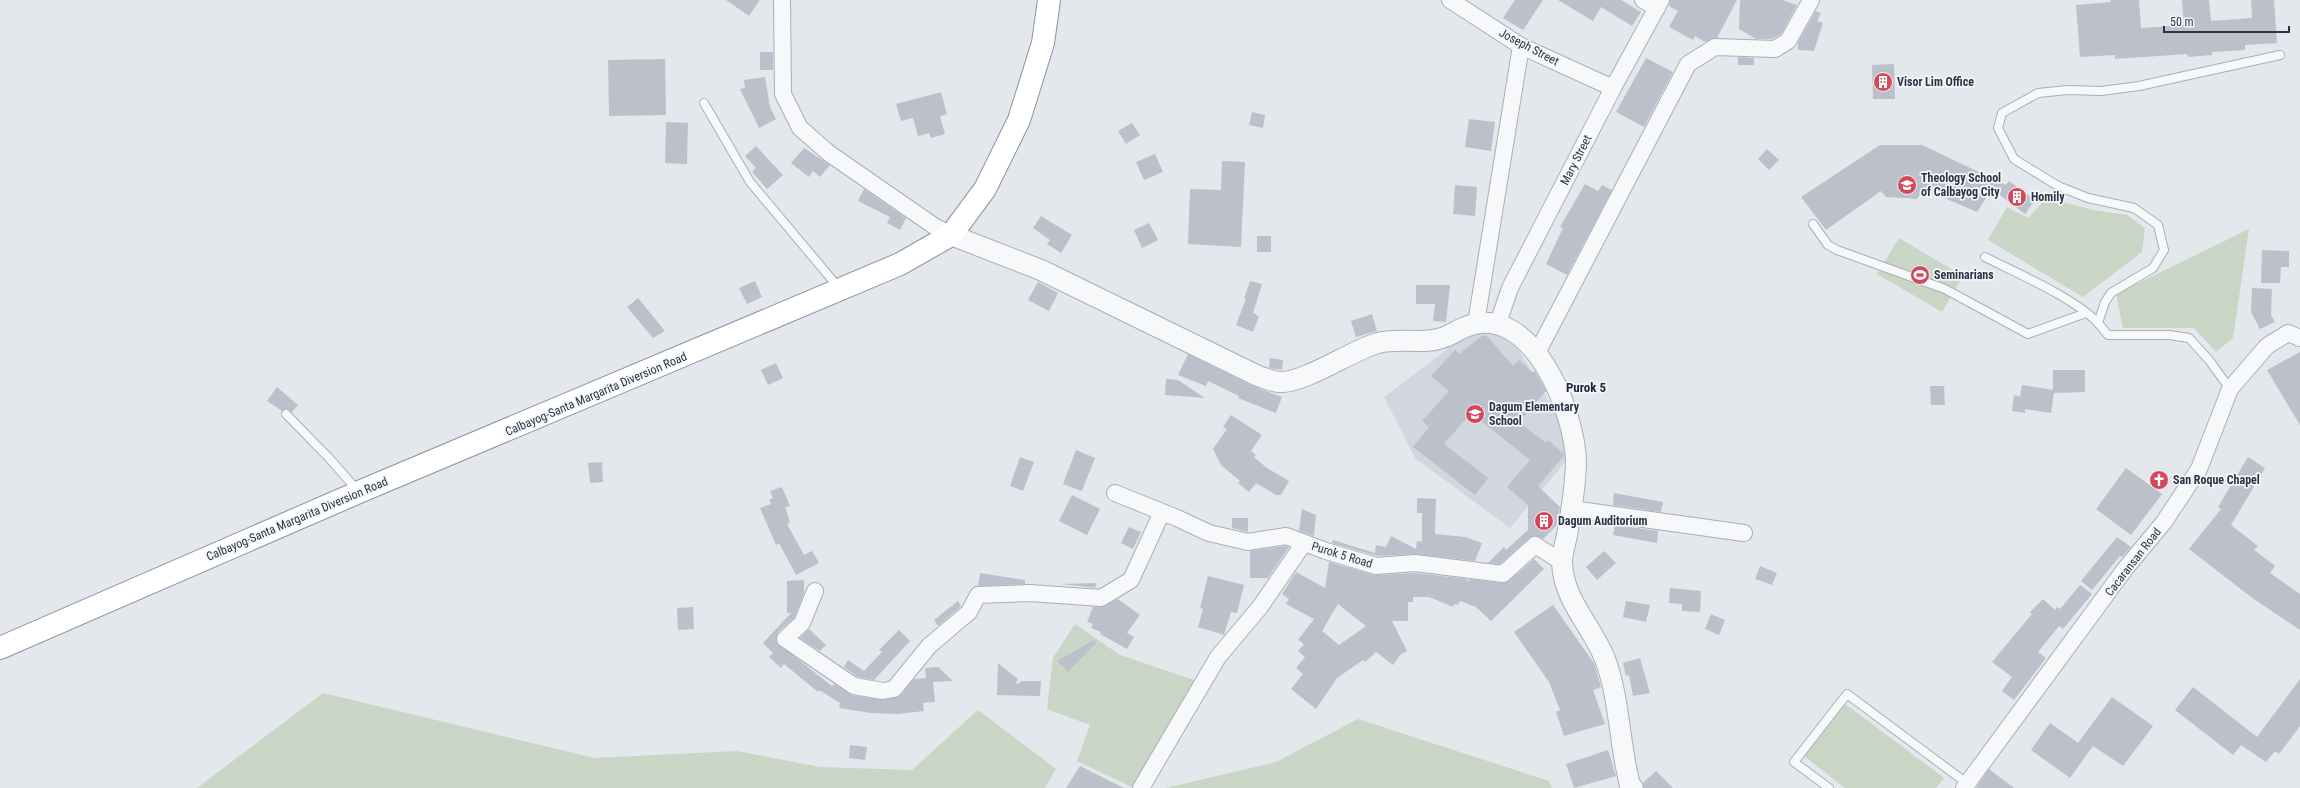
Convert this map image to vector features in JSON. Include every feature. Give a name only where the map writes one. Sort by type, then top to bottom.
[{"type":"highway","name":"Calbayog-Santa Margarita Diversion Road","points":[[0,648],[359,492],[900,264],[951,234],[985,189],[1019,120],[1043,44],[1049,0]]},
{"type":"street","points":[[782,0],[783,94],[800,128],[830,154],[934,226],[1042,270],[1251,372],[1277,382],[1288,382],[1379,342],[1443,338],[1476,323],[1498,323],[1514,331],[1537,354],[1559,391],[1570,424],[1576,463],[1572,509],[1562,562],[1569,595],[1604,658],[1616,698],[1623,760],[1630,785],[1633,788]]},
{"type":"street","name":"Joseph Street","points":[[1450,0],[1521,46],[1613,88]]},
{"type":"street","points":[[1643,0],[1659,4]]},
{"type":"street","points":[[1537,354],[1688,64],[1715,47],[1775,49],[1788,41],[1810,0]]},
{"type":"street","name":"Mary Street","points":[[1498,323],[1510,288],[1613,88],[1659,4]]},
{"type":"street","points":[[1476,323],[1521,46]]},
{"type":"street","name":"Cacaransan Road","points":[[1968,787],[2125,569],[2164,522],[2195,476],[2230,389],[2267,346],[2294,335]]},
{"type":"street","name":"Purok 5 Road","points":[[1115,494],[1162,512],[1209,533],[1248,542],[1286,536],[1376,566],[1415,563],[1503,574],[1535,545],[1562,562]]},
{"type":"street","points":[[1572,509],[1744,534]]},
{"type":"street","points":[[815,591],[802,623],[785,640],[854,686],[883,691],[894,690],[929,646],[969,612],[978,595],[1030,593],[1101,598],[1131,580],[1162,512]]},
{"type":"street","points":[[1141,788],[1218,657],[1260,608],[1304,543]]},
{"type":"lane","points":[[2098,323],[2105,302],[2111,293],[2153,268],[2164,250],[2158,225],[2134,208],[2088,198],[2058,186],[2014,159],[1998,128],[2002,113],[2038,93],[2068,90],[2101,91],[2139,86],[2280,54]]},
{"type":"lane","points":[[704,103],[750,182],[840,290]]},
{"type":"lane","points":[[1812,224],[1828,245],[1837,250],[1945,289],[2028,334],[2086,313]]},
{"type":"lane","points":[[1985,257],[2086,313],[2098,323],[2108,335],[2169,335],[2189,338],[2209,360],[2230,389]]},
{"type":"lane","points":[[286,414],[329,458],[359,492]]},
{"type":"lane","points":[[1829,788],[1794,762],[1847,694],[1968,787]]},
{"type":"shaded area","name":"Dagum Elementary School","points":[[1488,329],[1511,337],[1567,432],[1571,455],[1510,528],[1415,458],[1384,397],[1465,336]]},
{"type":"green space","points":[[2047,198],[2093,210],[2127,215],[2145,228],[2142,252],[2083,297],[1988,240],[2007,207],[2028,218]]},
{"type":"green space","points":[[2249,229],[2233,338],[2216,352],[2194,328],[2123,328],[2116,294]]},
{"type":"green space","name":"Seminarians","points":[[1899,238],[1963,276],[1942,312],[1877,274]]},
{"type":"green space","points":[[1075,624],[1120,655],[1197,681],[1134,788],[1077,761],[1090,725],[1047,709],[1053,658]]},
{"type":"green space","points":[[323,693],[594,758],[737,751],[820,767],[912,770],[978,710],[1056,769],[1045,788],[197,788]]},
{"type":"green space","points":[[1844,703],[1944,778],[1936,788],[1845,788],[1804,756]]},
{"type":"green space","points":[[1358,719],[1549,781],[1552,788],[1166,788],[1276,762]]},
{"type":"building","points":[[726,0],[760,0],[749,16]]},
{"type":"building","points":[[1515,0],[1543,0],[1523,30],[1503,18]]},
{"type":"building","points":[[1558,0],[1621,0],[1641,12],[1632,26],[1601,7],[1593,21]]},
{"type":"building","points":[[1670,0],[1737,0],[1717,38],[1705,42],[1695,36],[1693,40],[1669,27],[1678,11],[1669,6]]},
{"type":"building","points":[[1740,0],[1783,0],[1797,5],[1781,34],[1772,39],[1756,39],[1739,29]]},
{"type":"building","points":[[2111,0],[2139,0],[2141,28],[2184,25],[2182,0],[2209,0],[2211,21],[2252,18],[2251,0],[2274,0],[2277,43],[2245,45],[2245,50],[2212,52],[2212,55],[2188,57],[2187,54],[2115,59],[2115,55],[2080,57],[2076,5],[2111,2]]},
{"type":"building","points":[[1816,11],[1821,13],[1817,21],[1823,23],[1814,51],[1798,50],[1798,42]]},
{"type":"building","points":[[760,52],[773,52],[773,70],[760,70]]},
{"type":"building","points":[[1738,57],[1754,58],[1754,65],[1738,65]]},
{"type":"building","points":[[1646,58],[1673,72],[1644,127],[1616,112]]},
{"type":"building","points":[[665,59],[666,115],[609,116],[608,60]]},
{"type":"building","name":"Visor Lim Office","points":[[1894,64],[1895,99],[1873,99],[1872,65]]},
{"type":"building","points":[[765,77],[770,107],[776,119],[759,128],[740,89],[745,88],[744,80]]},
{"type":"building","points":[[941,92],[947,114],[940,116],[945,134],[931,138],[929,133],[918,136],[913,118],[901,121],[896,104]]},
{"type":"building","points":[[1252,112],[1265,115],[1263,128],[1249,125]]},
{"type":"building","points":[[1469,119],[1495,122],[1491,151],[1465,147]]},
{"type":"building","points":[[666,122],[688,123],[687,164],[665,163]]},
{"type":"building","points":[[1132,123],[1140,135],[1126,144],[1118,131]]},
{"type":"building","name":"Theology School of Calbayog City","points":[[1880,145],[1922,145],[2006,185],[2009,181],[2035,200],[2025,214],[1992,189],[1977,212],[1924,189],[1917,199],[1886,197],[1881,191],[1826,230],[1801,197]]},
{"type":"building","points":[[756,146],[783,175],[767,189],[752,172],[756,168],[745,156]]},
{"type":"building","points":[[804,148],[830,165],[820,177],[813,171],[809,177],[791,163]]},
{"type":"building","points":[[1767,149],[1779,160],[1769,170],[1758,159]]},
{"type":"building","points":[[1155,154],[1163,172],[1144,180],[1136,162]]},
{"type":"building","points":[[1222,161],[1245,162],[1241,247],[1188,244],[1190,189],[1221,190]]},
{"type":"building","points":[[1585,184],[1598,191],[1602,185],[1612,190],[1567,275],[1546,264],[1563,228],[1560,227]]},
{"type":"building","points":[[1455,185],[1477,187],[1475,216],[1453,214]]},
{"type":"building","points":[[864,189],[906,218],[900,230],[887,223],[890,217],[858,201]]},
{"type":"building","points":[[1041,216],[1072,235],[1061,253],[1047,244],[1050,240],[1033,228]]},
{"type":"building","points":[[1149,223],[1158,240],[1142,248],[1134,230]]},
{"type":"building","points":[[1257,236],[1271,236],[1271,252],[1257,252]]},
{"type":"building","points":[[2262,250],[2289,251],[2289,267],[2281,267],[2280,283],[2261,283]]},
{"type":"building","points":[[755,281],[762,297],[747,304],[739,288]]},
{"type":"building","points":[[1250,281],[1262,284],[1253,313],[1259,316],[1253,332],[1236,325],[1246,299],[1244,299]]},
{"type":"building","points":[[1038,282],[1058,293],[1049,311],[1028,300]]},
{"type":"building","points":[[1416,285],[1450,285],[1446,322],[1433,321],[1435,304],[1416,304]]},
{"type":"building","points":[[2252,288],[2272,289],[2271,315],[2275,322],[2260,329],[2251,312]]},
{"type":"building","points":[[638,298],[665,331],[653,338],[627,307]]},
{"type":"building","points":[[1372,314],[1377,331],[1356,337],[1351,321]]},
{"type":"building","points":[[1486,335],[1513,366],[1519,360],[1532,372],[1535,371],[1546,391],[1519,422],[1546,443],[1548,440],[1563,453],[1564,456],[1538,486],[1560,507],[1557,525],[1543,539],[1535,536],[1529,538],[1500,564],[1488,563],[1504,547],[1506,550],[1528,530],[1528,505],[1507,487],[1530,460],[1471,413],[1444,444],[1488,478],[1475,495],[1413,447],[1429,427],[1422,421],[1449,391],[1431,376],[1455,350],[1459,354],[1482,336]]},
{"type":"building","points":[[2300,352],[2300,425],[2267,370]]},
{"type":"building","points":[[1188,354],[1253,386],[1282,397],[1276,413],[1238,398],[1239,396],[1208,381],[1206,386],[1178,375]]},
{"type":"building","points":[[1270,358],[1283,360],[1282,370],[1269,368]]},
{"type":"building","points":[[776,363],[783,378],[768,385],[761,370]]},
{"type":"building","points":[[2053,370],[2085,370],[2085,392],[2054,393],[2051,413],[2025,409],[2025,413],[2012,411],[2014,395],[2020,397],[2022,385],[2053,390]]},
{"type":"building","points":[[1166,379],[1178,380],[1205,398],[1165,395]]},
{"type":"building","points":[[1930,386],[1944,386],[1945,405],[1931,405]]},
{"type":"building","points":[[277,387],[298,405],[292,412],[287,409],[282,411],[267,401]]},
{"type":"building","points":[[1231,415],[1262,435],[1251,451],[1256,455],[1254,457],[1267,468],[1289,481],[1281,495],[1276,495],[1256,483],[1249,492],[1238,483],[1240,481],[1221,465],[1213,449],[1227,429],[1223,427]]},
{"type":"building","points":[[1076,450],[1095,458],[1082,491],[1063,484]]},
{"type":"building","points":[[1020,457],[1034,462],[1023,491],[1010,486]]},
{"type":"building","points":[[2248,457],[2265,468],[2231,525],[2258,546],[2254,550],[2275,566],[2270,573],[2300,594],[2300,630],[2251,597],[2189,549],[2221,509],[2218,507]]},
{"type":"building","points":[[602,462],[603,482],[590,483],[588,463]]},
{"type":"building","points":[[2126,468],[2162,494],[2131,535],[2096,509]]},
{"type":"building","points":[[782,487],[790,506],[785,507],[790,522],[787,524],[804,555],[812,551],[819,563],[796,575],[779,543],[776,545],[760,508],[771,504],[769,500],[773,498],[770,491]]},
{"type":"building","points":[[1614,493],[1663,502],[1661,512],[1613,505]]},
{"type":"building","points":[[1072,495],[1100,509],[1087,535],[1059,521]]},
{"type":"building","points":[[1417,498],[1436,499],[1435,534],[1465,537],[1482,543],[1475,561],[1416,554],[1377,556],[1332,543],[1333,540],[1375,553],[1376,545],[1386,547],[1391,536],[1416,549],[1417,541],[1422,542],[1422,513],[1417,513]]},
{"type":"building","points":[[1302,509],[1316,515],[1314,536],[1299,531]]},
{"type":"building","points":[[1232,518],[1248,518],[1248,532],[1232,528]]},
{"type":"building","points":[[1615,525],[1658,531],[1657,543],[1613,535]]},
{"type":"building","points":[[1129,527],[1141,532],[1133,549],[1121,543]]},
{"type":"building","points":[[2117,537],[2131,547],[2122,557],[2120,556],[2092,590],[2081,581]]},
{"type":"building","points":[[1285,546],[1289,547],[1268,578],[1250,578],[1250,551]]},
{"type":"building","points":[[1604,551],[1616,563],[1597,580],[1586,567]]},
{"type":"building","points":[[1534,559],[1544,569],[1491,621],[1476,607],[1460,601],[1458,605],[1454,604],[1453,607],[1429,597],[1413,597],[1413,602],[1408,602],[1408,621],[1392,621],[1407,651],[1401,654],[1393,665],[1376,652],[1365,662],[1363,660],[1337,678],[1316,709],[1291,689],[1303,674],[1296,668],[1305,657],[1298,651],[1304,644],[1298,640],[1314,619],[1286,604],[1289,599],[1282,594],[1296,572],[1325,588],[1329,562],[1374,575],[1415,573],[1468,579],[1466,583],[1470,579],[1502,583],[1509,581]],"holes":[[[1338,604],[1366,626],[1339,645],[1322,631]]]},
{"type":"building","points":[[1760,566],[1777,573],[1772,585],[1755,579]]},
{"type":"building","points":[[980,573],[1025,580],[1025,584],[978,586]]},
{"type":"building","points":[[1208,576],[1244,585],[1237,613],[1231,612],[1224,635],[1198,627],[1203,609],[1200,608]]},
{"type":"building","points":[[804,580],[804,593],[794,618],[778,632],[776,642],[832,686],[834,684],[852,695],[884,700],[901,695],[914,679],[926,678],[925,668],[938,667],[953,681],[933,682],[935,702],[923,703],[924,711],[898,714],[871,713],[839,708],[840,703],[819,690],[818,692],[784,664],[781,668],[769,657],[773,653],[763,643],[791,613],[787,613],[787,581]]},
{"type":"building","points":[[1097,583],[1095,587],[1098,588],[1060,584]]},
{"type":"building","points":[[2080,585],[2092,594],[2063,629],[2059,626],[2038,652],[2046,658],[2014,700],[2002,691],[2012,677],[1992,662],[2032,614],[2030,612],[2043,599],[2055,610],[2057,607],[2060,609]]},
{"type":"building","points":[[1670,588],[1701,591],[1700,612],[1682,611],[1682,604],[1669,603]]},
{"type":"building","points":[[1118,599],[1140,615],[1127,633],[1134,637],[1127,649],[1100,634],[1101,632],[1091,628],[1093,624],[1087,622],[1093,607],[1105,606]]},
{"type":"building","points":[[958,601],[961,606],[938,626],[934,620]]},
{"type":"building","points":[[1626,601],[1650,605],[1646,622],[1623,617]]},
{"type":"building","points":[[1553,605],[1594,663],[1601,687],[1593,690],[1605,724],[1564,736],[1556,712],[1560,710],[1549,682],[1514,632]]},
{"type":"building","points":[[693,607],[694,629],[678,630],[677,608]]},
{"type":"building","points":[[1711,614],[1725,620],[1719,635],[1705,629]]},
{"type":"building","points":[[809,629],[826,645],[820,651],[800,638]]},
{"type":"building","points":[[899,630],[910,641],[874,680],[858,677],[844,667],[848,660],[864,671],[882,652],[879,650]]},
{"type":"building","points":[[1094,640],[1096,643],[1068,672],[1057,661]]},
{"type":"building","points":[[1640,658],[1650,693],[1633,696],[1629,675],[1626,676],[1623,663]]},
{"type":"building","points":[[998,663],[1018,679],[1015,685],[1022,681],[1041,681],[1040,696],[997,695]]},
{"type":"building","points":[[2300,679],[2300,726],[2279,754],[2275,751],[2266,762],[2241,745],[2233,755],[2175,710],[2193,687],[2257,737]]},
{"type":"building","points":[[2112,697],[2153,726],[2123,766],[2093,746],[2070,778],[2031,750],[2050,723],[2078,743]]},
{"type":"building","points":[[850,745],[867,747],[865,760],[849,758]]},
{"type":"building","points":[[1608,750],[1616,776],[1574,788],[1566,764]]},
{"type":"building","points":[[1080,766],[1124,788],[1066,788]]},
{"type":"building","points":[[1989,769],[2014,788],[1976,788]]},
{"type":"building","points":[[1656,771],[1673,788],[1644,788],[1643,783]]},
{"type":"place","name":"Visor Lim Office","points":[[1883,82]]},
{"type":"place","name":"Theology School of Calbayog City","points":[[1907,185]]},
{"type":"place","name":"Homily","points":[[2017,197]]},
{"type":"place","name":"Seminarians","points":[[1920,275]]},
{"type":"place","name":"Dagum Elementary School","points":[[1475,414]]},
{"type":"place","name":"San Roque Chapel","points":[[2159,480]]},
{"type":"place","name":"Dagum Auditorium","points":[[1544,521]]},
{"type":"district","name":"Purok 5","points":[[1586,387]]}]
